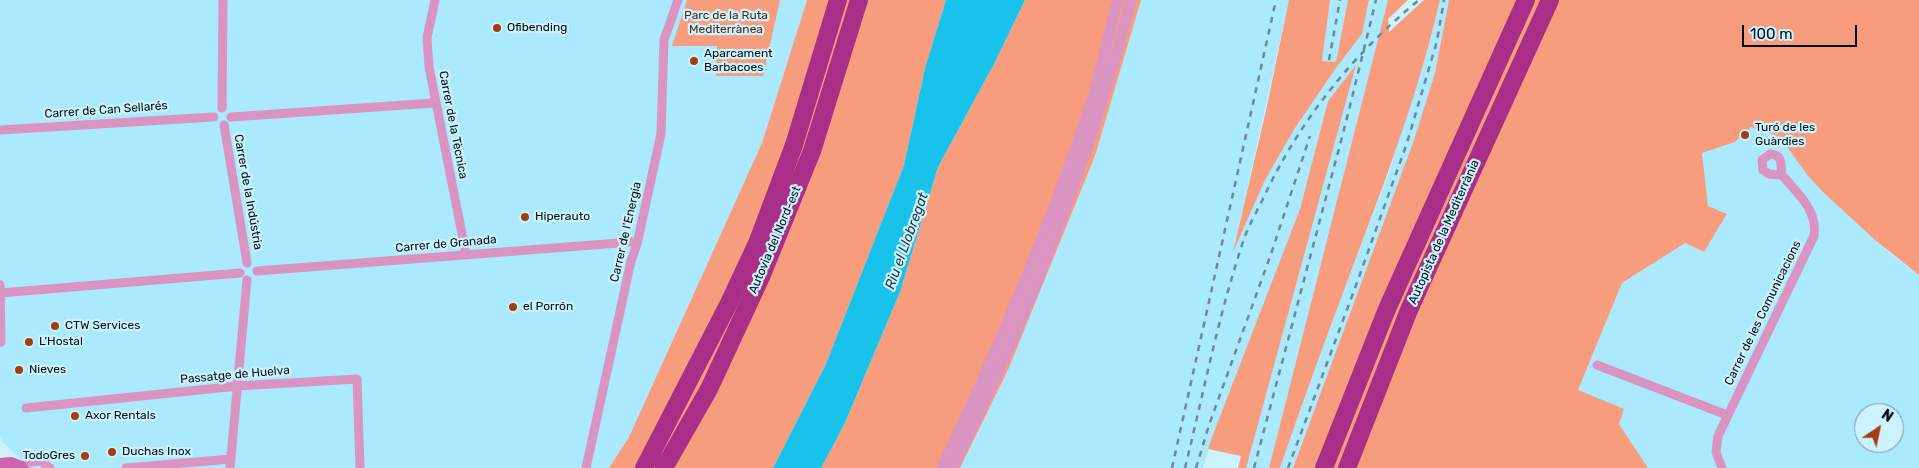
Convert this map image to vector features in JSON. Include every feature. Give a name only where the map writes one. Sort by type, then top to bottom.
[{"type":"highway","name":"Autovia del Nord-est","points":[[644,468],[729,303],[758,241],[794,145],[838,0]]},
{"type":"highway","name":"Autovia del Nord-est","points":[[664,468],[709,389],[761,276],[812,151],[859,0]]},
{"type":"highway","name":"Autopista de la Mediterrània","points":[[1324,468],[1387,309],[1526,0]]},
{"type":"highway","name":"Autopista de la Mediterrània","points":[[1347,468],[1409,310],[1550,0]]},
{"type":"highway","points":[[675,468],[709,389]]},
{"type":"highway","points":[[634,468],[668,421]]},
{"type":"main road","points":[[0,453],[13,466]]},
{"type":"street","points":[[222,108],[223,0]]},
{"type":"street","name":"Carrer de la Tècnica","points":[[436,0],[427,38],[429,68],[434,103],[466,254]]},
{"type":"street","name":"Carrer de l'Energia","points":[[586,468],[661,134],[664,40],[678,0]]},
{"type":"street","points":[[942,468],[975,398],[1042,242],[1093,94],[1118,0]]},
{"type":"street","points":[[953,468],[1018,327],[1054,238],[1086,149],[1131,0]]},
{"type":"street","points":[[231,117],[434,103]]},
{"type":"street","points":[[222,108],[229,110],[231,117],[229,122],[224,125],[217,122],[214,117],[216,110],[222,108]]},
{"type":"street","name":"Carrer de Can Sellarés","points":[[0,130],[214,117]]},
{"type":"street","name":"Carrer de la Indústria","points":[[224,125],[247,264]]},
{"type":"street","name":"Carrer de les Comunicacions","points":[[1722,468],[1718,459],[1716,444],[1727,415],[1814,236],[1815,228],[1812,213],[1782,175]]},
{"type":"street","name":"Carrer de Granada","points":[[257,271],[632,242],[637,244]]},
{"type":"street","points":[[247,264],[253,265],[257,271],[254,278],[247,280],[240,273],[241,267],[247,264]]},
{"type":"street","points":[[1,342],[0,290],[240,273]]},
{"type":"street","points":[[126,468],[230,463],[247,280]]},
{"type":"street","points":[[1598,365],[1727,415]]},
{"type":"street","name":"Passatge de Huelva","points":[[26,408],[238,386],[357,379],[360,468]]},
{"type":"street","points":[[13,466],[41,461],[50,468]]},
{"type":"shaded area","points":[[0,0],[807,0],[762,143],[629,437],[609,468],[31,468],[2,442],[0,437]]},
{"type":"shaded area","points":[[1141,0],[1289,0],[1234,248],[1265,180],[1295,128],[1362,34],[1369,0],[1388,0],[1269,468],[1246,468],[1356,66],[1328,101],[1300,209],[1212,437],[1203,468],[960,468],[1008,370],[1095,156]]},
{"type":"shaded area","points":[[1330,0],[1348,0],[1336,62],[1322,61]]},
{"type":"shaded area","points":[[1440,0],[1449,0],[1435,73],[1414,140],[1293,468],[1280,468],[1389,172],[1430,42]]},
{"type":"shaded area","points":[[1751,127],[1780,137],[1808,176],[1824,193],[1892,255],[1919,275],[1919,468],[1648,468],[1619,424],[1578,390],[1622,283],[1685,243],[1704,252],[1727,215],[1708,206],[1702,153],[1735,142]]},
{"type":"green space","name":"Parc de la Ruta Mediterrànea","points":[[687,0],[780,0],[763,76],[716,76],[717,46],[672,46]]},
{"type":"green space","points":[[807,0],[946,0],[925,68],[904,165],[826,364],[773,468],[609,468],[629,437],[762,143]]},
{"type":"green space","points":[[1025,0],[1141,0],[1095,156],[1008,370],[960,468],[821,468],[844,425],[900,292],[938,167],[994,64]]},
{"type":"green space","points":[[1289,0],[1330,0],[1322,61],[1336,62],[1348,0],[1369,0],[1362,34],[1295,128],[1265,180],[1233,252],[1267,106]]},
{"type":"green space","points":[[1388,0],[1408,0],[1388,19],[1389,32],[1424,0],[1440,0],[1412,102],[1377,203],[1315,368],[1280,468],[1269,468]]},
{"type":"green space","points":[[1449,0],[1919,0],[1919,275],[1875,240],[1824,193],[1808,176],[1780,137],[1751,127],[1735,142],[1702,153],[1708,206],[1727,214],[1704,252],[1685,243],[1622,283],[1578,390],[1624,409],[1619,424],[1648,468],[1293,468],[1414,140],[1435,73]]},
{"type":"green space","points":[[1356,65],[1246,468],[1238,468],[1241,456],[1208,449],[1300,209],[1328,101]]},
{"type":"water","name":"Riu el Llobregat","points":[[946,0],[1025,0],[994,64],[938,167],[900,292],[844,425],[821,468],[773,468],[826,364],[904,165],[925,68]]},
{"type":"railway","points":[[1172,468],[1276,0]]},
{"type":"railway","points":[[1329,60],[1340,0]]},
{"type":"railway","points":[[1254,468],[1346,122],[1376,0]]},
{"type":"railway","points":[[1185,468],[1227,293],[1251,222],[1293,143],[1330,90],[1372,43],[1419,0]]},
{"type":"railway","points":[[1288,468],[1407,143],[1437,41],[1444,0]]},
{"type":"railway","points":[[1196,468],[1209,425],[1271,254],[1310,136]]},
{"type":"place","name":"Ofibending","points":[[497,28]]},
{"type":"place","name":"Aparcament Barbacoes","points":[[694,61]]},
{"type":"place","name":"Turó de les Guàrdies","points":[[1745,135]]},
{"type":"place","name":"Hiperauto","points":[[525,217]]},
{"type":"place","name":"el Porrón","points":[[513,307]]},
{"type":"place","name":"CTW Services","points":[[55,326]]},
{"type":"place","name":"L'Hostal","points":[[29,342]]},
{"type":"place","name":"Nieves","points":[[19,370]]},
{"type":"place","name":"Axor Rentals","points":[[75,416]]},
{"type":"place","name":"Duchas Inox","points":[[112,452]]},
{"type":"place","name":"TodoGres","points":[[85,456]]}]
